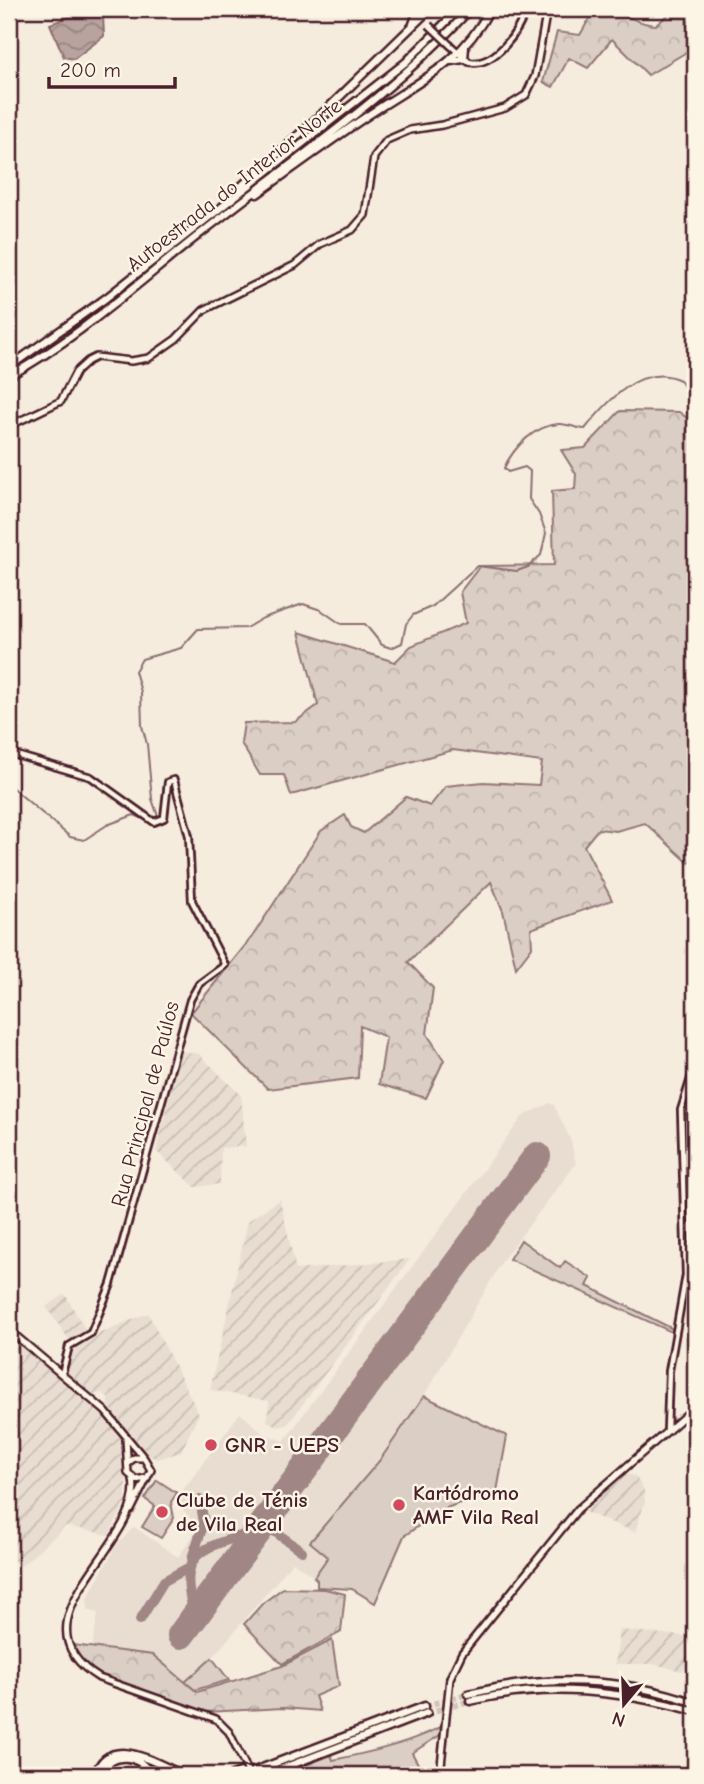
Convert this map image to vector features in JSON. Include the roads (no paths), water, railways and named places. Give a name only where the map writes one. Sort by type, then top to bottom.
[{"type":"highway","name":"Autoestrada do Interior Norte","points":[[9,367],[106,298],[407,62],[459,9]]},
{"type":"highway","name":"Autoestrada do Interior Norte","points":[[9,376],[50,350],[410,69],[470,9]]},
{"type":"highway","points":[[452,61],[456,51],[466,45],[490,9]]},
{"type":"highway","points":[[413,24],[415,11],[428,10]]},
{"type":"highway","points":[[106,298],[326,111],[413,24],[423,19],[428,10]]},
{"type":"highway","points":[[203,231],[369,115],[452,61],[464,60],[466,45]]},
{"type":"highway","points":[[695,1703],[651,1690],[588,1682],[540,1682],[497,1686],[469,1697],[579,1689],[627,1695],[695,1711]]},
{"type":"highway","points":[[246,1775],[426,1709]]},
{"type":"highway","points":[[232,1775],[346,1739]]},
{"type":"highway","points":[[265,1775],[346,1739]]},
{"type":"highway","points":[[274,1775],[346,1739]]},
{"type":"highway","points":[[97,1775],[106,1758],[124,1752],[142,1756],[184,1775]]},
{"type":"highway","points":[[97,1775],[108,1763],[124,1757],[142,1763],[151,1775]]},
{"type":"main road","points":[[9,426],[61,401],[76,372],[88,361],[96,357],[131,361],[149,358],[176,339],[204,310],[295,265],[320,244],[352,230],[365,215],[374,157],[387,140],[410,130],[442,125],[505,108],[522,98],[532,87],[547,9]]},
{"type":"main road","points":[[9,1330],[110,1416],[150,1466],[136,1503],[72,1605],[68,1626],[72,1650],[85,1668],[99,1678],[215,1719],[229,1732],[244,1763],[246,1775]]},
{"type":"main road","points":[[440,1775],[457,1662],[573,1514],[695,1407]]},
{"type":"main road","points":[[125,1437],[129,1462],[127,1470],[133,1479],[135,1493],[127,1514]]},
{"type":"main road","points":[[129,1462],[137,1457],[144,1458]]},
{"type":"main road","points":[[133,1479],[146,1478]]},
{"type":"street","points":[[415,11],[464,60],[474,64],[489,58],[518,29],[525,9]]},
{"type":"street","name":"Rua Principal de Paúlos","points":[[9,753],[92,777],[152,821],[159,822],[164,817],[167,782],[173,780],[188,836],[191,901],[225,966],[197,985],[185,1012],[173,1068],[161,1096],[151,1149],[113,1281],[92,1332],[69,1346],[62,1374]]},
{"type":"street","points":[[667,1431],[670,1411],[669,1377],[687,1267],[681,1110],[692,1075]]},
{"type":"street","points":[[670,1411],[678,1421]]},
{"type":"water","points":[[103,15],[104,36],[74,59],[64,57],[50,24],[72,16]]},
{"type":"waterway","points":[[159,819],[152,799],[147,744],[142,726],[141,692],[135,671],[142,659],[181,648],[198,629],[246,628],[263,618],[303,604],[321,610],[341,624],[365,624],[382,645],[391,648],[402,643],[406,624],[413,615],[433,606],[477,566],[517,571],[528,567],[541,555],[546,533],[539,514],[529,499],[530,471],[525,467],[508,472],[504,468],[513,453],[533,433],[558,424],[585,429],[614,397],[638,381],[652,376],[680,380],[695,404]]},
{"type":"waterway","points":[[9,785],[69,836]]},
{"type":"waterway","points":[[70,837],[84,840],[107,825],[134,815],[156,824]]},
{"type":"tunnel","points":[[425,1706],[468,1694]]},
{"type":"tunnel","points":[[427,1713],[470,1701]]},
{"type":"place","name":"GNR - UEPS","points":[[211,1445]]},
{"type":"place","name":"Kartódromo AMF Vila Real","points":[[399,1505]]},
{"type":"place","name":"Clube de Ténis de Vila Real","points":[[162,1512]]}]
